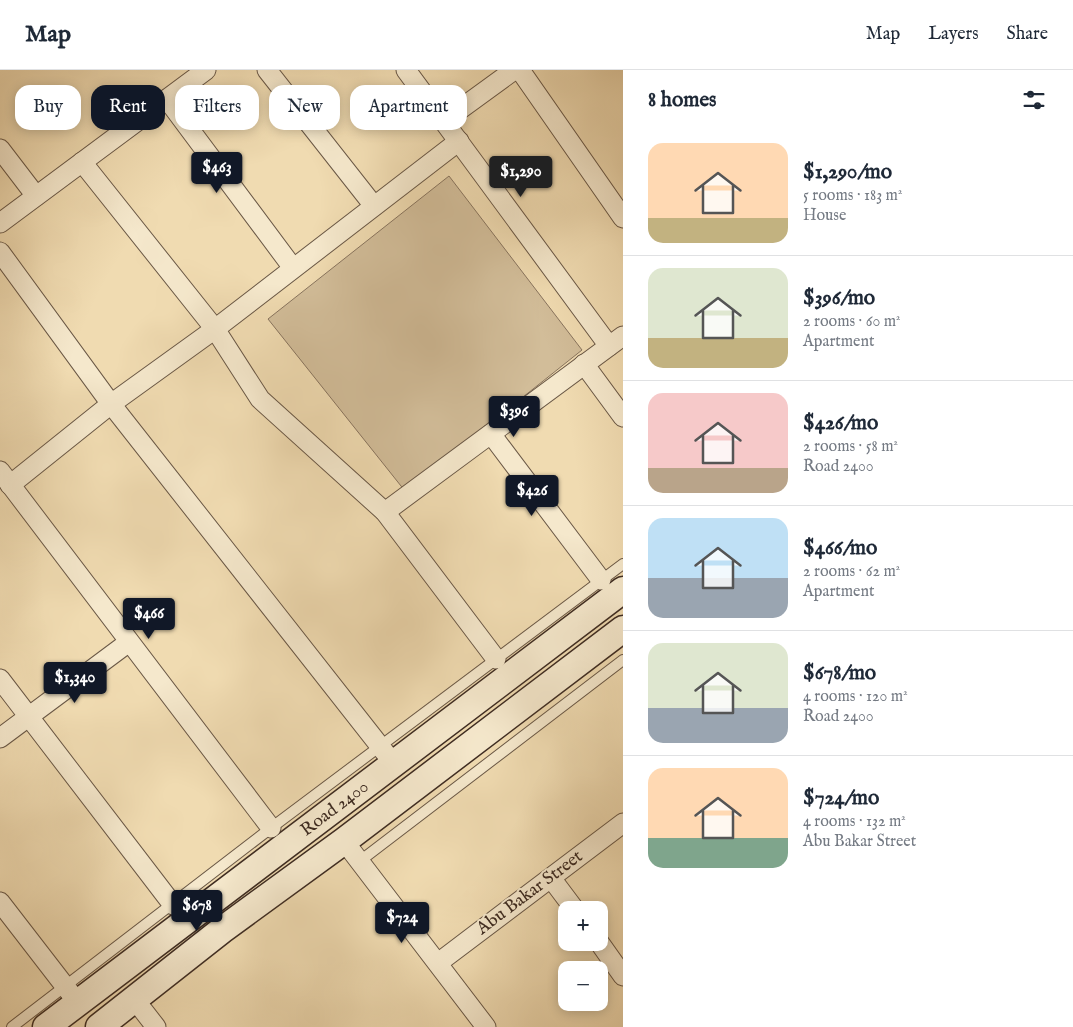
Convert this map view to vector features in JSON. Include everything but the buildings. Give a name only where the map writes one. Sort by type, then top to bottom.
[{"type":"main road","name":"Road 2400","points":[[46,1027],[72,995],[203,908],[387,755],[612,585]]},
{"type":"main road","name":"Road 2400","points":[[99,1027],[222,930],[352,851],[623,629]]},
{"type":"main road","points":[[203,908],[222,930]]},
{"type":"street","points":[[267,70],[374,206]]},
{"type":"street","points":[[406,70],[417,85]]},
{"type":"street","points":[[467,105],[514,70]]},
{"type":"street","points":[[520,70],[623,218]]},
{"type":"street","points":[[0,223],[167,99],[195,76]]},
{"type":"street","points":[[167,99],[293,268]]},
{"type":"street","points":[[386,512],[616,341],[450,130]]},
{"type":"street","points":[[271,828],[5,478],[215,329],[459,141]]},
{"type":"street","points":[[0,149],[36,196]]},
{"type":"street","points":[[82,162],[215,329],[260,399],[386,512],[496,659]]},
{"type":"street","points":[[0,252],[111,404],[387,755]]},
{"type":"street","points":[[584,364],[623,417]]},
{"type":"street","points":[[491,434],[612,585]]},
{"type":"street","points":[[0,738],[129,642]]},
{"type":"street","points":[[0,679],[173,904]]},
{"type":"street","name":"Abu Bakar Street","points":[[438,963],[623,823]]},
{"type":"street","points":[[352,851],[486,1027]]},
{"type":"street","points":[[551,878],[568,901]]},
{"type":"street","points":[[0,902],[72,995]]},
{"type":"street","points":[[605,951],[623,976]]},
{"type":"street","points":[[135,1000],[156,1027]]},
{"type":"lane","points":[[12,1027],[72,995],[173,904],[271,828],[387,755],[496,659],[612,585],[623,564]]},
{"type":"lane","points":[[352,851],[623,660]]},
{"type":"shaded area","points":[[449,176],[582,350],[405,491],[268,319]]}]
